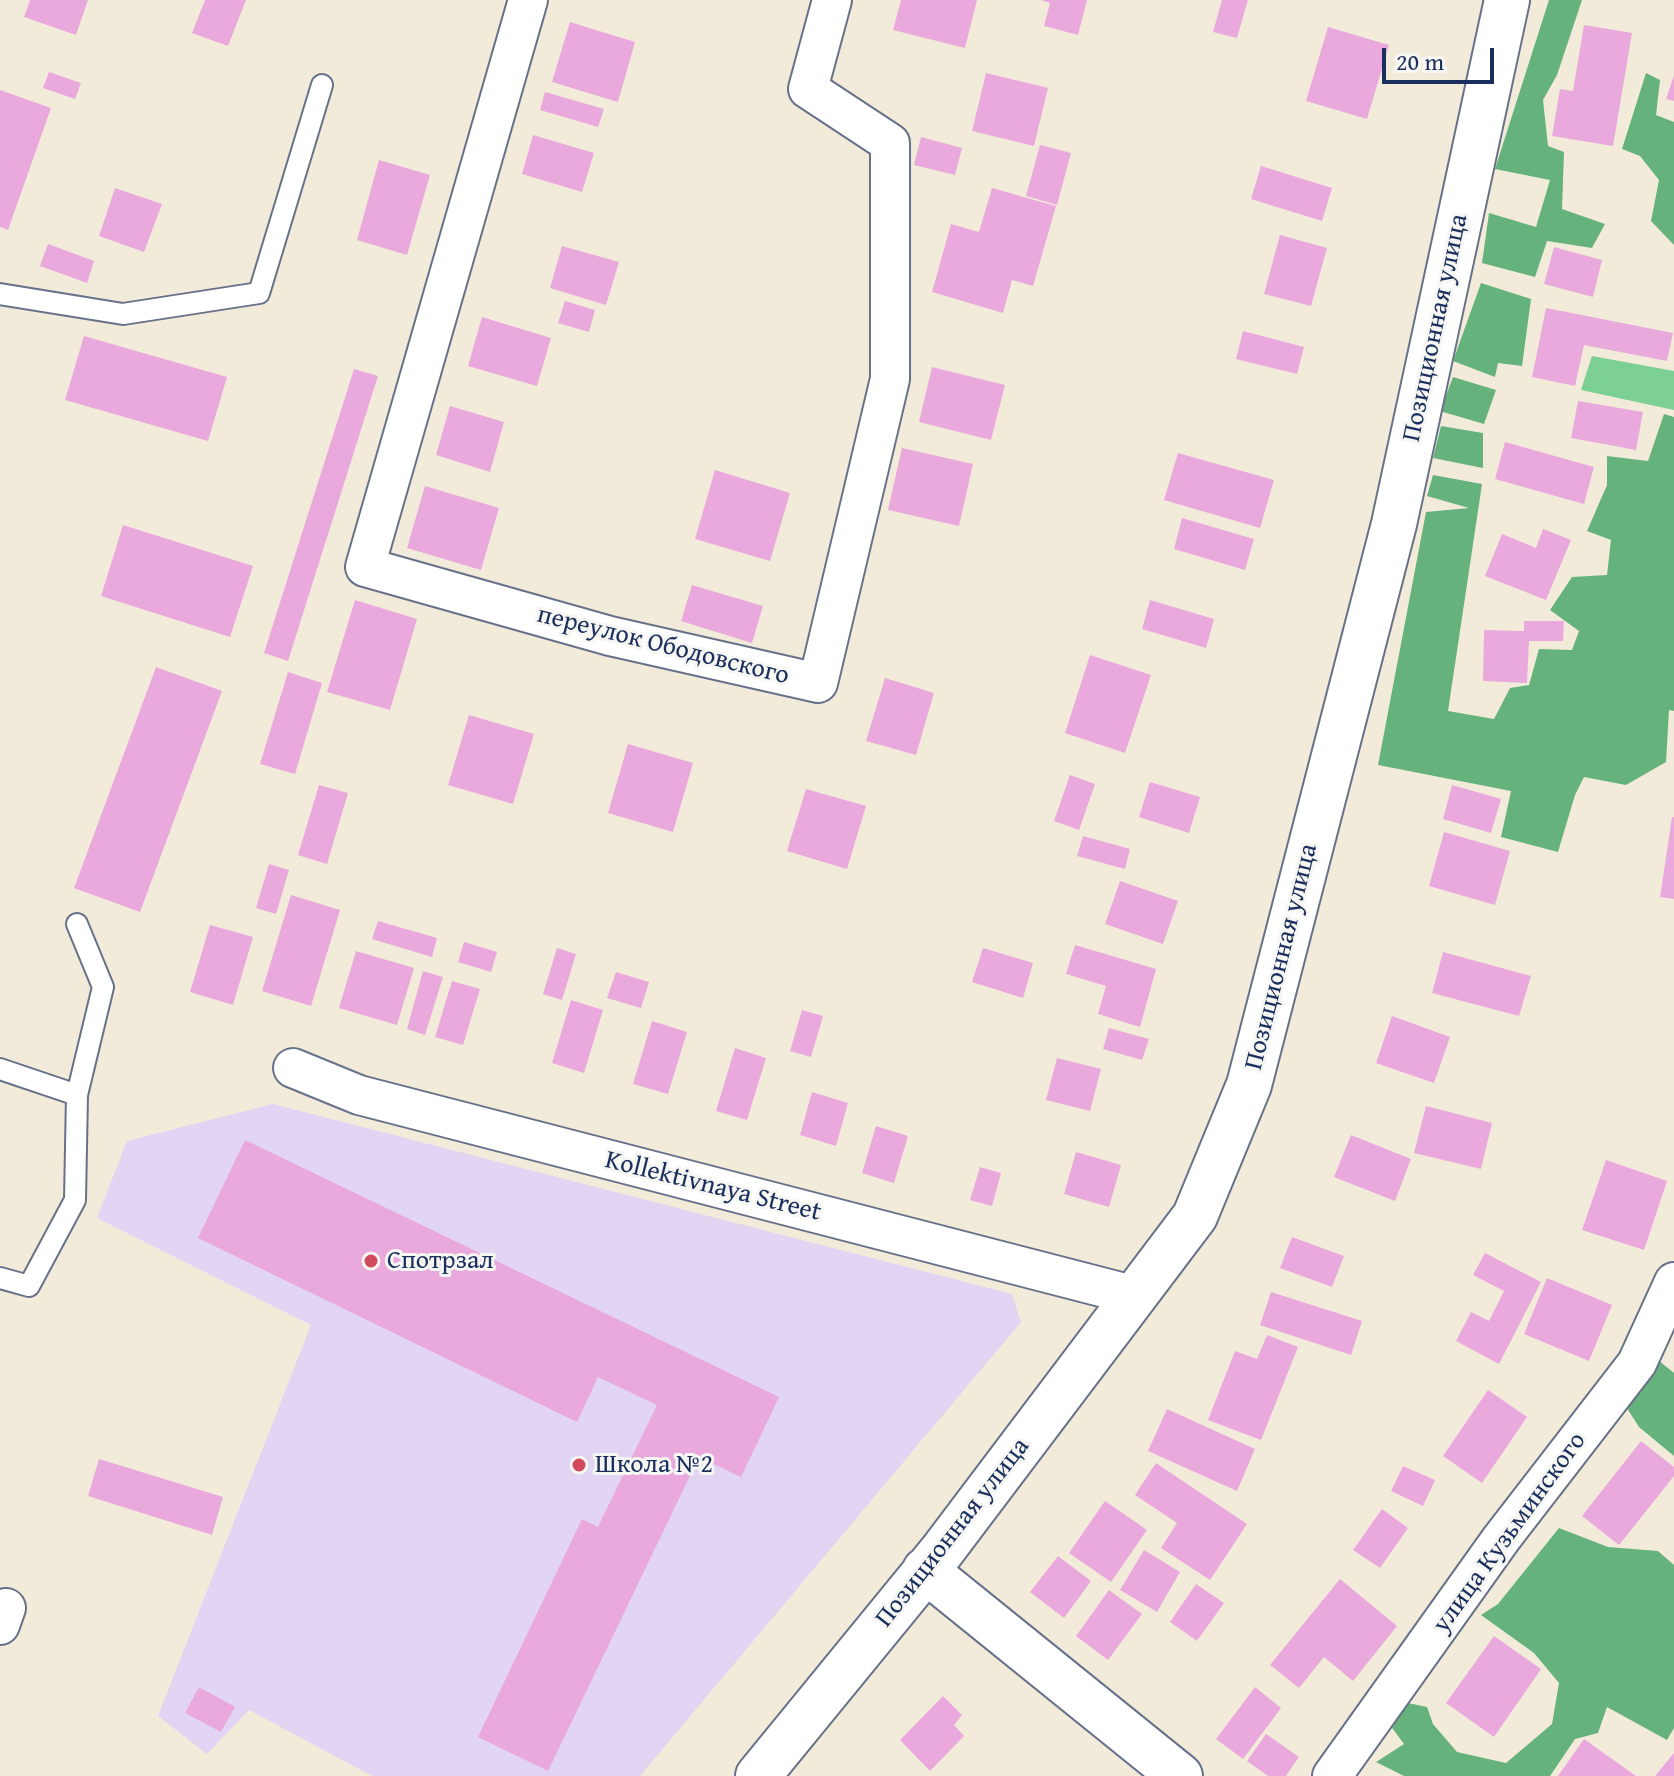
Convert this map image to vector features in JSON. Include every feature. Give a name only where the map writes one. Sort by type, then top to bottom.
[{"type":"street","name":"переулок Ободовского","points":[[528,0],[365,567],[610,636],[818,683],[890,379],[890,143],[808,89],[832,0]]},
{"type":"street","name":"Позиционная улица","points":[[758,1776],[925,1570],[1195,1216],[1249,1085],[1394,524],[1507,0]]},
{"type":"street","name":"Kollektivnaya Street","points":[[293,1068],[359,1095],[1136,1296]]},
{"type":"street","name":"улица Кузьминского","points":[[1332,1776],[1501,1539],[1637,1363],[1674,1282]]},
{"type":"street","points":[[925,1570],[1180,1776]]},
{"type":"lane","points":[[0,294],[123,314],[259,293],[322,85]]},
{"type":"lane","points":[[0,1278],[29,1286],[75,1200],[77,1095],[103,987],[77,924]]},
{"type":"lane","points":[[0,1069],[77,1095]]},
{"type":"shaded area","name":"Школа №2","points":[[273,1104],[1012,1294],[1021,1322],[640,1776],[372,1776],[249,1710],[207,1754],[158,1716],[311,1325],[97,1218],[127,1141]]},
{"type":"green space","points":[[1549,0],[1582,0],[1557,75],[1543,100],[1548,146],[1564,152],[1562,209],[1605,224],[1592,248],[1547,241],[1535,277],[1482,263],[1489,213],[1536,227],[1550,180],[1495,169]]},
{"type":"green space","points":[[1646,73],[1660,80],[1656,115],[1674,122],[1674,245],[1651,221],[1659,180],[1640,156],[1622,149]]},
{"type":"green space","points":[[1481,283],[1531,299],[1522,366],[1498,363],[1495,377],[1453,361]]},
{"type":"green space","points":[[1592,356],[1674,371],[1674,410],[1581,390]]},
{"type":"green space","points":[[1453,377],[1496,390],[1484,424],[1440,411]]},
{"type":"green space","points":[[1664,414],[1674,417],[1674,711],[1669,710],[1666,762],[1626,785],[1584,777],[1575,795],[1558,852],[1501,837],[1511,791],[1378,765],[1426,512],[1469,508],[1427,496],[1433,475],[1482,484],[1448,711],[1494,719],[1510,688],[1529,685],[1539,649],[1572,650],[1579,631],[1550,610],[1572,577],[1607,575],[1611,540],[1587,531],[1607,485],[1607,456],[1648,461]]},
{"type":"green space","points":[[1441,426],[1483,433],[1483,468],[1433,458]]},
{"type":"green space","points":[[1658,1360],[1674,1373],[1674,1456],[1639,1427],[1623,1402]]},
{"type":"green space","points":[[1559,1528],[1608,1547],[1658,1551],[1674,1565],[1674,1728],[1667,1740],[1607,1707],[1598,1733],[1575,1739],[1550,1776],[1404,1776],[1376,1762],[1404,1744],[1390,1725],[1408,1703],[1427,1707],[1433,1724],[1457,1752],[1506,1763],[1552,1724],[1559,1683],[1534,1653],[1481,1615],[1498,1604]]},
{"type":"building","points":[[30,0],[88,0],[76,35],[24,17]]},
{"type":"building","points":[[205,0],[246,0],[228,46],[192,33]]},
{"type":"building","points":[[901,0],[977,0],[965,48],[893,30]]},
{"type":"building","points":[[1041,0],[1087,0],[1078,35],[1044,26],[1050,3]]},
{"type":"building","points":[[1222,0],[1248,0],[1237,38],[1213,32]]},
{"type":"building","points":[[570,22],[635,42],[618,102],[552,82]]},
{"type":"building","points":[[1584,25],[1632,33],[1613,146],[1552,136],[1560,89],[1573,91]]},
{"type":"building","points":[[1328,27],[1389,45],[1367,119],[1306,101]]},
{"type":"building","points":[[49,72],[81,83],[75,99],[43,88]]},
{"type":"building","points":[[986,73],[1048,88],[1034,146],[972,131]]},
{"type":"building","points":[[1674,75],[1674,101],[1666,99]]},
{"type":"building","points":[[0,90],[51,108],[8,230],[0,227]]},
{"type":"building","points":[[545,92],[604,109],[598,127],[540,110]]},
{"type":"building","points":[[533,135],[594,153],[582,192],[522,174]]},
{"type":"building","points":[[921,137],[962,148],[955,175],[914,165]]},
{"type":"building","points":[[1040,145],[1071,153],[1057,205],[1026,196]]},
{"type":"building","points":[[379,160],[430,175],[407,255],[357,240]]},
{"type":"building","points":[[1261,166],[1332,188],[1322,221],[1251,199]]},
{"type":"building","points":[[115,188],[162,204],[144,252],[99,236]]},
{"type":"building","points":[[992,188],[1056,206],[1033,286],[1012,280],[1003,313],[932,292],[951,224],[979,232]]},
{"type":"building","points":[[1280,235],[1327,248],[1311,306],[1264,294]]},
{"type":"building","points":[[48,244],[94,261],[87,283],[40,266]]},
{"type":"building","points":[[562,246],[619,262],[606,305],[550,288]]},
{"type":"building","points":[[1554,247],[1602,260],[1593,297],[1544,284]]},
{"type":"building","points":[[565,301],[595,310],[589,332],[558,323]]},
{"type":"building","points":[[1546,308],[1673,333],[1667,361],[1584,345],[1575,386],[1532,377]]},
{"type":"building","points":[[482,317],[551,338],[537,386],[468,366]]},
{"type":"building","points":[[1243,331],[1304,347],[1297,374],[1236,359]]},
{"type":"building","points":[[84,336],[227,377],[208,441],[65,400]]},
{"type":"building","points":[[932,367],[1005,385],[991,440],[919,422]]},
{"type":"building","points":[[354,369],[378,376],[288,661],[264,653]]},
{"type":"building","points":[[1578,401],[1643,412],[1636,450],[1571,438]]},
{"type":"building","points":[[450,406],[504,422],[490,472],[436,455]]},
{"type":"building","points":[[1505,442],[1594,467],[1584,504],[1495,479]]},
{"type":"building","points":[[902,448],[973,464],[959,526],[888,510]]},
{"type":"building","points":[[1178,453],[1274,480],[1260,528],[1164,500]]},
{"type":"building","points":[[715,470],[790,493],[770,561],[695,539]]},
{"type":"building","points":[[425,486],[499,508],[481,570],[407,548]]},
{"type":"building","points":[[1182,518],[1254,539],[1245,570],[1174,549]]},
{"type":"building","points":[[123,525],[253,566],[230,637],[101,596]]},
{"type":"building","points":[[1543,529],[1571,540],[1546,600],[1485,576],[1502,534],[1536,548]]},
{"type":"building","points":[[692,585],[763,606],[752,643],[681,621]]},
{"type":"building","points":[[355,600],[417,619],[390,710],[327,692]]},
{"type":"building","points":[[1150,600],[1214,619],[1206,648],[1142,629]]},
{"type":"building","points":[[1524,621],[1564,621],[1563,641],[1529,641],[1527,683],[1483,681],[1484,630],[1524,631]]},
{"type":"building","points":[[1090,655],[1151,675],[1125,753],[1065,733]]},
{"type":"building","points":[[156,667],[222,691],[140,912],[74,888]]},
{"type":"building","points":[[288,672],[322,683],[295,774],[260,764]]},
{"type":"building","points":[[885,678],[934,693],[916,755],[866,741]]},
{"type":"building","points":[[469,715],[534,734],[513,804],[448,785]]},
{"type":"building","points":[[628,744],[693,763],[673,832],[608,813]]},
{"type":"building","points":[[1070,775],[1095,784],[1079,830],[1054,821]]},
{"type":"building","points":[[1150,782],[1200,797],[1189,833],[1139,817]]},
{"type":"building","points":[[319,785],[348,793],[327,864],[298,855]]},
{"type":"building","points":[[1452,785],[1501,799],[1491,833],[1443,819]]},
{"type":"building","points":[[806,789],[866,806],[847,869],[787,851]]},
{"type":"building","points":[[1674,817],[1674,899],[1660,897]]},
{"type":"building","points":[[1444,832],[1510,851],[1495,905],[1429,886]]},
{"type":"building","points":[[1083,836],[1130,849],[1125,869],[1077,856]]},
{"type":"building","points":[[269,864],[289,870],[276,914],[256,908]]},
{"type":"building","points":[[1120,881],[1178,901],[1163,944],[1105,924]]},
{"type":"building","points":[[291,895],[340,910],[311,1006],[262,991]]},
{"type":"building","points":[[378,921],[437,938],[432,957],[372,939]]},
{"type":"building","points":[[210,925],[253,937],[233,1005],[190,992]]},
{"type":"building","points":[[464,942],[497,952],[491,972],[458,962]]},
{"type":"building","points":[[1075,945],[1156,969],[1140,1027],[1098,1014],[1106,986],[1066,974]]},
{"type":"building","points":[[557,948],[576,954],[562,1000],[543,994]]},
{"type":"building","points":[[983,948],[1033,963],[1023,998],[972,982]]},
{"type":"building","points":[[356,951],[414,968],[397,1025],[339,1008]]},
{"type":"building","points":[[1443,952],[1531,976],[1519,1016],[1432,993]]},
{"type":"building","points":[[423,971],[443,977],[425,1035],[407,1029]]},
{"type":"building","points":[[616,972],[649,982],[641,1008],[607,998]]},
{"type":"building","points":[[452,981],[480,989],[463,1045],[435,1037]]},
{"type":"building","points":[[571,1000],[603,1010],[584,1073],[552,1063]]},
{"type":"building","points":[[802,1010],[823,1016],[811,1057],[790,1051]]},
{"type":"building","points":[[1392,1016],[1450,1037],[1434,1083],[1376,1063]]},
{"type":"building","points":[[652,1021],[687,1032],[668,1094],[633,1084]]},
{"type":"building","points":[[1109,1028],[1149,1039],[1142,1060],[1103,1049]]},
{"type":"building","points":[[735,1048],[766,1058],[747,1120],[716,1111]]},
{"type":"building","points":[[1057,1058],[1101,1069],[1090,1111],[1046,1100]]},
{"type":"building","points":[[812,1092],[848,1103],[836,1146],[800,1135]]},
{"type":"building","points":[[1426,1106],[1492,1123],[1481,1169],[1414,1153]]},
{"type":"building","points":[[876,1126],[908,1136],[894,1183],[862,1173]]},
{"type":"building","points":[[1351,1135],[1411,1159],[1395,1201],[1334,1177]]},
{"type":"building","points":[[245,1140],[779,1397],[741,1477],[699,1457],[548,1771],[478,1737],[582,1519],[598,1527],[657,1405],[598,1377],[577,1422],[198,1238]]},
{"type":"building","points":[[1076,1152],[1121,1165],[1109,1207],[1064,1194]]},
{"type":"building","points":[[1606,1160],[1667,1181],[1644,1250],[1582,1230]]},
{"type":"building","points":[[980,1167],[1001,1173],[992,1206],[970,1200]]},
{"type":"building","points":[[1292,1237],[1344,1256],[1332,1287],[1280,1268]]},
{"type":"building","points":[[1485,1253],[1541,1282],[1499,1364],[1456,1341],[1471,1312],[1489,1321],[1504,1291],[1473,1275]]},
{"type":"building","points":[[1547,1278],[1612,1305],[1589,1361],[1524,1334]]},
{"type":"building","points":[[1271,1292],[1362,1321],[1351,1355],[1260,1325]]},
{"type":"building","points":[[1267,1335],[1298,1347],[1261,1440],[1208,1420],[1235,1351],[1257,1359]]},
{"type":"building","points":[[1488,1390],[1527,1417],[1482,1483],[1443,1456]]},
{"type":"building","points":[[1167,1409],[1255,1449],[1237,1491],[1148,1451]]},
{"type":"building","points":[[1641,1441],[1674,1467],[1674,1476],[1619,1545],[1582,1516]]},
{"type":"building","points":[[99,1459],[223,1497],[212,1535],[88,1496]]},
{"type":"building","points":[[1156,1463],[1247,1524],[1210,1580],[1161,1548],[1177,1523],[1135,1495]]},
{"type":"building","points":[[1403,1466],[1435,1480],[1423,1506],[1391,1491]]},
{"type":"building","points":[[1105,1501],[1147,1530],[1111,1582],[1069,1553]]},
{"type":"building","points":[[1382,1509],[1408,1528],[1380,1568],[1353,1550]]},
{"type":"building","points":[[1144,1550],[1180,1572],[1157,1612],[1120,1590]]},
{"type":"building","points":[[1058,1556],[1091,1581],[1064,1618],[1030,1592]]},
{"type":"building","points":[[1340,1579],[1397,1626],[1353,1681],[1324,1657],[1299,1688],[1270,1665]]},
{"type":"building","points":[[1196,1584],[1224,1603],[1197,1641],[1170,1622]]},
{"type":"building","points":[[1109,1590],[1142,1614],[1108,1660],[1076,1636]]},
{"type":"building","points":[[1494,1636],[1541,1669],[1494,1737],[1446,1703]]},
{"type":"building","points":[[199,1687],[235,1707],[221,1732],[185,1713]]},
{"type":"building","points":[[1255,1687],[1281,1708],[1243,1759],[1216,1739]]},
{"type":"building","points":[[943,1696],[962,1715],[954,1725],[964,1736],[930,1771],[900,1740]]},
{"type":"building","points":[[1266,1734],[1299,1757],[1286,1776],[1268,1776],[1247,1761]]},
{"type":"building","points":[[1584,1739],[1636,1776],[1558,1776]]},
{"type":"building","points":[[1674,1753],[1674,1776],[1655,1776]]},
{"type":"place","name":"Спотрзал","points":[[371,1261]]},
{"type":"place","name":"Школа №2","points":[[579,1465]]}]
